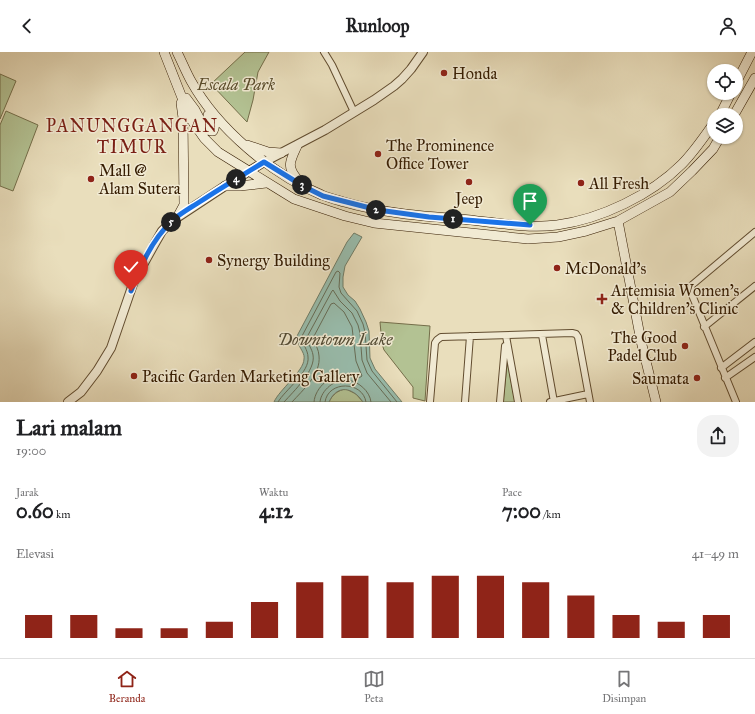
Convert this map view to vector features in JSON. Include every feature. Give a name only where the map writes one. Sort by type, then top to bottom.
[{"type":"main road","points":[[164,52],[190,118],[204,138],[218,152],[294,199],[338,214],[374,223],[528,239],[558,237],[579,233],[618,221],[670,192],[692,171],[716,144]]},
{"type":"main road","points":[[177,52],[203,109],[214,124],[215,127],[213,131],[207,130],[203,125],[195,110],[178,87]]},
{"type":"main road","points":[[743,69],[752,52]]},
{"type":"main road","points":[[738,108],[755,78]]},
{"type":"main road","points":[[191,81],[212,112],[243,144],[264,162],[303,186],[323,196],[378,210],[429,217],[530,225],[556,225],[583,220],[601,214],[637,197],[661,182],[683,164],[707,133]]},
{"type":"main road","points":[[178,87],[183,118],[184,205],[178,216]]},
{"type":"main road","points":[[243,144],[268,152],[281,153]]},
{"type":"main road","points":[[297,146],[290,163],[292,173],[303,186]]},
{"type":"main road","points":[[225,186],[266,183]]},
{"type":"main road","points":[[618,221],[644,354],[656,402]]},
{"type":"street","points":[[324,52],[332,65],[354,112]]},
{"type":"street","points":[[68,402],[81,392],[97,371],[111,348],[134,281],[162,232],[178,216],[249,171],[297,146],[394,86],[411,69],[423,52]]},
{"type":"street","points":[[736,402],[690,293],[690,288],[755,232]]},
{"type":"street","points":[[704,327],[755,286]]},
{"type":"street","points":[[430,402],[435,343],[441,337],[576,334],[578,337],[590,402]]},
{"type":"street","points":[[542,335],[553,402],[588,394]]},
{"type":"street","points":[[465,402],[470,336]]},
{"type":"street","points":[[500,402],[506,336]]},
{"type":"street","points":[[506,336],[518,402]]},
{"type":"street","points":[[721,368],[755,342]]},
{"type":"street","points":[[726,378],[755,357]]},
{"type":"green space","name":"Escala Park","points":[[245,52],[269,52],[258,72],[247,122],[211,84]]},
{"type":"green space","points":[[0,74],[16,81],[0,119]]},
{"type":"green space","points":[[6,111],[38,125],[13,191],[0,186],[0,125]]},
{"type":"green space","points":[[380,322],[430,326],[425,401],[413,398],[413,387],[384,350]]},
{"type":"green space","points":[[508,365],[515,402],[503,402]]},
{"type":"green space","points":[[346,389],[356,394],[363,402],[329,402],[336,393],[340,390]]},
{"type":"water","name":"Downtown Lake","points":[[354,233],[362,237],[345,266],[343,287],[348,295],[355,301],[366,322],[369,331],[370,358],[375,369],[402,402],[363,402],[355,393],[341,390],[332,396],[329,402],[274,402],[303,364],[304,355],[299,345],[297,336],[347,242]]},
{"type":"place","name":"Honda","points":[[444,73]]},
{"type":"place","name":"The Prominence Office Tower","points":[[378,154]]},
{"type":"place","name":"Mall @ Alam Sutera","points":[[91,179]]},
{"type":"place","name":"Jeep","points":[[469,182]]},
{"type":"place","name":"All Fresh","points":[[581,183]]},
{"type":"place","name":"Synergy Building","points":[[209,260]]},
{"type":"place","name":"McDonald's","points":[[557,268]]},
{"type":"place","name":"Artemisia Women's & Children's Clinic","points":[[602,299]]},
{"type":"place","name":"The Good Padel Club","points":[[685,346]]},
{"type":"place","name":"Pacific Garden Marketing Gallery","points":[[134,376]]},
{"type":"place","name":"Saumata","points":[[697,378]]},
{"type":"district","name":"PANUNGGANGAN TIMUR","points":[[132,136]]},
{"type":"route","points":[[131,291],[134,281],[154,244],[172,221],[264,162],[303,186],[323,196],[378,210],[429,217],[530,225]]}]
